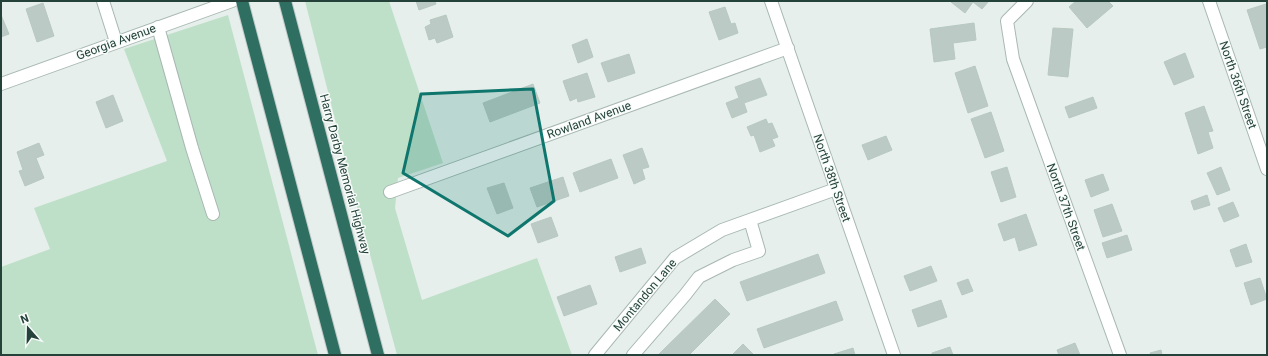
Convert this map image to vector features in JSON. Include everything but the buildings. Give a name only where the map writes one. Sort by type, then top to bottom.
[{"type":"highway","points":[[242,1],[335,355]]},
{"type":"highway","name":"Harry Darby Memorial Highway","points":[[285,1],[378,355]]},
{"type":"street","points":[[104,1],[116,42]]},
{"type":"street","name":"Georgia Avenue","points":[[1,84],[232,1]]},
{"type":"street","name":"North 38th Street","points":[[772,1],[894,355]]},
{"type":"street","name":"North 37th Street","points":[[1027,1],[1006,21],[1013,59],[1120,355]]},
{"type":"street","name":"North 36th Street","points":[[1208,1],[1267,169]]},
{"type":"street","points":[[158,27],[192,148],[213,214]]},
{"type":"street","name":"Rowland Avenue","points":[[390,192],[788,48]]},
{"type":"street","name":"Montandon Lane","points":[[595,355],[675,258],[722,230],[836,189]]},
{"type":"street","points":[[633,355],[699,277],[733,260],[759,251],[750,220]]},
{"type":"highlighted area","points":[[533,89],[554,201],[508,236],[403,173],[421,94]]},
{"type":"green space","points":[[305,1],[389,1],[443,163],[398,178],[395,208],[422,300],[537,258],[572,355],[397,355],[358,210]]},
{"type":"green space","points":[[228,15],[318,355],[1,355],[1,267],[50,249],[34,208],[167,161],[124,49]]}]
